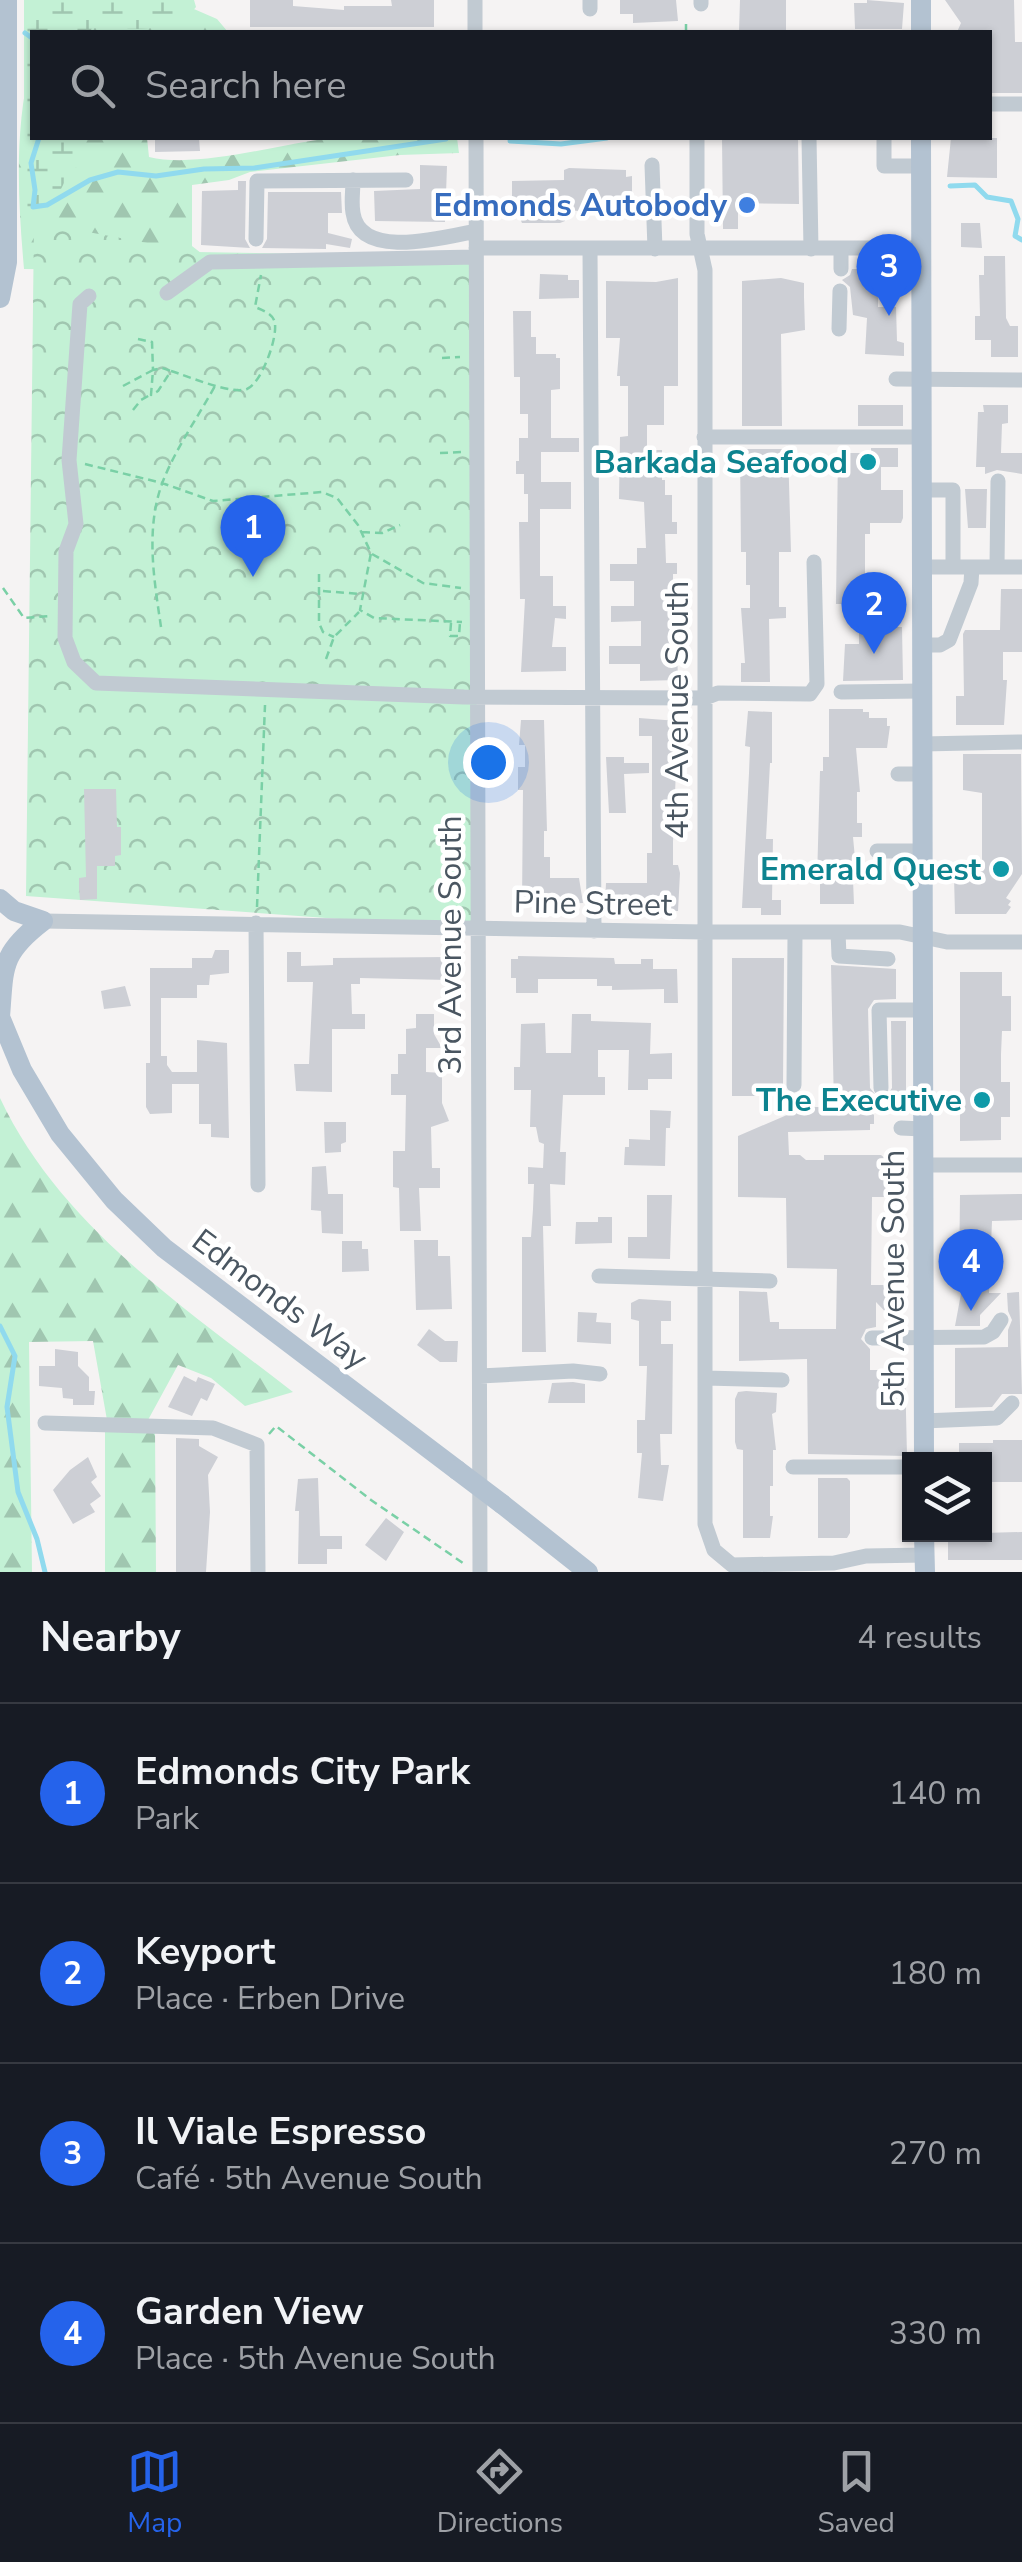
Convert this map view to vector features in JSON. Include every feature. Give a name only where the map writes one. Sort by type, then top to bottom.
[{"type":"main road","points":[[0,298],[6,262],[8,0]]},
{"type":"main road","points":[[920,0],[921,30]]},
{"type":"main road","name":"5th Avenue South","points":[[921,140],[922,1010],[912,1128],[923,1165],[924,1452]]},
{"type":"main road","points":[[0,899],[14,911],[43,921],[12,948],[4,966],[0,1017]]},
{"type":"main road","name":"Edmonds Way","points":[[0,1017],[22,1070],[60,1134],[114,1200],[178,1258],[588,1572]]},
{"type":"street","points":[[475,0],[475,30]]},
{"type":"street","points":[[992,104],[1022,104]]},
{"type":"street","name":"3rd Avenue South","points":[[476,140],[480,1376],[476,1572]]},
{"type":"street","name":"4th Avenue South","points":[[697,140],[696,234],[705,270],[705,1524],[714,1550],[732,1565],[834,1564],[866,1556],[925,1554]]},
{"type":"street","points":[[809,140],[811,249]]},
{"type":"street","points":[[884,140],[884,166],[921,166]]},
{"type":"street","points":[[652,166],[655,249]]},
{"type":"street","points":[[354,180],[352,216],[365,234],[386,242],[655,249],[921,248]]},
{"type":"street","points":[[256,239],[257,181],[406,180]]},
{"type":"street","points":[[166,293],[210,262],[476,246]]},
{"type":"street","points":[[590,248],[594,931]]},
{"type":"street","points":[[840,269],[841,248]]},
{"type":"street","points":[[839,329],[840,291]]},
{"type":"street","points":[[89,296],[80,304],[69,460],[76,524],[66,551],[64,638],[74,662],[96,683],[478,697],[704,698],[718,693],[810,694],[815,691],[814,562]]},
{"type":"street","points":[[896,379],[1022,380]]},
{"type":"street","points":[[704,438],[922,437]]},
{"type":"street","points":[[997,567],[998,481]]},
{"type":"street","points":[[922,490],[953,490],[953,566]]},
{"type":"street","points":[[922,567],[1022,566]]},
{"type":"street","points":[[922,645],[940,645],[949,640],[971,583],[972,567]]},
{"type":"street","points":[[841,692],[922,691]]},
{"type":"street","points":[[922,744],[1022,742]]},
{"type":"street","points":[[898,774],[922,774]]},
{"type":"street","points":[[877,851],[922,851]]},
{"type":"street","name":"Pine Street","points":[[43,921],[900,932],[947,942],[1022,942]]},
{"type":"street","points":[[256,923],[258,1185]]},
{"type":"street","points":[[838,932],[839,956],[888,959]]},
{"type":"street","points":[[794,1086],[795,933]]},
{"type":"street","points":[[881,1088],[879,1010],[922,1010]]},
{"type":"street","points":[[923,1165],[1022,1165]]},
{"type":"street","points":[[599,1276],[770,1282]]},
{"type":"street","points":[[872,1338],[984,1338],[1001,1320]]},
{"type":"street","points":[[480,1376],[600,1374]]},
{"type":"street","points":[[705,1378],[782,1380]]},
{"type":"street","points":[[924,1421],[997,1418],[1012,1403]]},
{"type":"street","points":[[46,1423],[213,1428],[257,1445],[258,1572]]},
{"type":"street","points":[[793,1466],[902,1467]]},
{"type":"path","points":[[686,20],[686,30]]},
{"type":"path","points":[[123,386],[162,368],[216,385],[249,389],[259,380],[275,333],[274,320],[255,307],[262,261]]},
{"type":"path","points":[[138,339],[152,342],[151,395]]},
{"type":"path","points":[[442,358],[462,357]]},
{"type":"path","points":[[133,410],[140,400],[158,392],[171,371]]},
{"type":"path","points":[[161,627],[153,574],[153,527],[162,483],[216,385]]},
{"type":"path","points":[[440,453],[462,452]]},
{"type":"path","points":[[69,460],[162,483],[214,501],[322,492],[338,498],[371,553],[360,610],[334,636],[326,659]]},
{"type":"path","points":[[361,532],[382,533],[400,526]]},
{"type":"path","points":[[371,553],[423,583],[477,589]]},
{"type":"path","points":[[320,574],[319,622],[323,632],[334,636]]},
{"type":"path","points":[[4,588],[24,618],[66,613]]},
{"type":"path","points":[[322,590],[362,594]]},
{"type":"path","points":[[360,610],[374,618],[450,622]]},
{"type":"path","points":[[256,923],[266,690]]},
{"type":"path","points":[[257,1445],[276,1426],[476,1572]]},
{"type":"green space","points":[[24,0],[194,0],[196,7],[181,25],[30,30],[30,140],[87,140],[82,147],[83,160],[67,177],[50,211],[24,225]]},
{"type":"green space","points":[[187,6],[217,19],[226,30],[66,30]]},
{"type":"green space","points":[[30,68],[30,140],[147,140],[149,157],[169,160],[215,158],[319,140],[457,140],[459,153],[400,155],[250,172],[229,180],[192,185],[192,246],[215,264],[105,270],[24,269],[19,191]]},
{"type":"green space","points":[[34,222],[196,252],[476,257],[477,929],[26,896]]},
{"type":"green space","points":[[0,1098],[25,1144],[91,1225],[169,1296],[293,1392],[245,1406],[211,1378],[178,1365],[148,1420],[107,1420],[93,1341],[29,1342],[32,1572],[0,1572]]},
{"type":"green space","points":[[155,1429],[156,1572],[105,1572],[105,1431]]},
{"type":"building","points":[[250,0],[293,0],[293,6],[344,10],[344,6],[392,6],[391,0],[434,0],[434,27],[250,27]]},
{"type":"building","points":[[620,0],[676,0],[678,21],[633,23],[633,14],[620,14]]},
{"type":"building","points":[[740,0],[786,0],[786,30],[739,30]]},
{"type":"building","points":[[945,0],[1014,0],[1015,42],[1022,42],[1022,93],[992,93],[992,30],[958,30],[961,23]]},
{"type":"building","points":[[854,3],[904,3],[902,29],[855,29]]},
{"type":"building","points":[[997,138],[997,178],[947,177],[951,140]]},
{"type":"building","points":[[155,140],[199,140],[200,151],[155,152]]},
{"type":"building","points":[[722,140],[798,140],[799,204],[738,203],[738,229],[723,229]]},
{"type":"building","points":[[420,165],[447,166],[445,222],[375,221],[374,191],[420,189]]},
{"type":"building","points":[[564,170],[626,170],[626,177],[632,176],[632,210],[565,211],[565,221],[560,223],[522,223],[518,214],[512,215],[512,181],[564,180]]},
{"type":"building","points":[[238,181],[246,181],[245,239],[250,248],[201,245],[202,191],[238,190]]},
{"type":"building","points":[[268,192],[341,192],[342,213],[328,213],[328,233],[352,239],[350,248],[326,244],[326,249],[262,248],[267,239]]},
{"type":"building","points":[[961,223],[980,223],[982,248],[961,247]]},
{"type":"building","points":[[984,256],[1005,256],[1006,318],[1010,326],[1018,326],[1018,357],[991,357],[991,340],[975,340]]},
{"type":"building","points":[[852,269],[878,269],[878,307],[896,307],[897,341],[904,343],[904,356],[865,354],[867,318],[853,315],[850,287],[842,280]]},
{"type":"building","points":[[540,274],[568,275],[568,280],[579,280],[579,298],[539,299]]},
{"type":"building","points":[[678,278],[678,386],[664,386],[664,425],[647,425],[647,450],[662,450],[665,495],[672,495],[672,522],[677,522],[677,534],[665,534],[666,563],[677,563],[677,574],[673,574],[677,618],[673,618],[673,650],[677,650],[678,680],[640,681],[640,664],[609,664],[609,646],[641,646],[641,621],[611,622],[611,606],[634,606],[634,581],[610,581],[610,564],[637,564],[637,548],[646,548],[644,502],[619,499],[620,437],[628,436],[628,386],[620,386],[617,376],[620,338],[606,338],[606,281],[656,282]]},
{"type":"building","points":[[781,278],[804,283],[805,330],[781,334],[782,426],[742,426],[742,281]]},
{"type":"building","points":[[513,311],[531,311],[531,337],[536,337],[536,354],[556,354],[560,358],[560,389],[551,390],[551,438],[579,438],[579,452],[541,452],[541,482],[571,482],[571,509],[540,509],[540,576],[553,576],[553,606],[566,606],[566,619],[555,618],[552,647],[566,647],[566,671],[521,672],[525,599],[520,599],[519,522],[528,522],[528,494],[524,494],[524,474],[516,474],[516,461],[519,438],[528,438],[528,414],[520,414],[520,377],[514,377]]},
{"type":"building","points":[[858,405],[903,405],[903,426],[858,426]]},
{"type":"building","points":[[983,405],[1008,405],[1008,423],[1002,424],[1001,453],[1022,453],[1022,474],[997,470],[985,474],[985,467],[976,467],[978,412],[984,412]]},
{"type":"building","points":[[871,448],[898,448],[898,467],[881,467],[881,490],[903,490],[903,518],[901,523],[870,523],[870,534],[865,534],[865,604],[836,604],[838,453],[871,453]]},
{"type":"building","points":[[740,449],[788,449],[791,552],[779,552],[779,607],[786,607],[786,618],[769,619],[770,682],[741,682],[741,663],[745,663],[741,608],[750,608],[750,585],[746,585],[746,552],[741,552]]},
{"type":"building","points":[[965,489],[987,489],[986,528],[968,528]]},
{"type":"building","points":[[1001,589],[1022,589],[1022,652],[1003,652],[1003,680],[1007,680],[1004,725],[956,725],[956,696],[964,696],[963,634],[965,630],[1000,630]]},
{"type":"building","points":[[902,627],[903,680],[843,681],[845,644],[859,644],[859,630]]},
{"type":"building","points":[[829,709],[863,709],[869,712],[869,718],[887,718],[890,726],[887,748],[856,748],[860,792],[857,823],[862,823],[862,837],[853,837],[857,880],[853,880],[854,904],[820,904],[820,771],[823,757],[829,757]]},
{"type":"building","points":[[748,711],[772,712],[766,839],[773,839],[772,900],[781,900],[781,915],[761,915],[761,908],[742,908],[750,747],[745,746]]},
{"type":"building","points":[[639,718],[678,721],[673,865],[678,865],[680,873],[678,911],[648,911],[648,905],[605,903],[606,883],[647,883],[647,853],[652,853],[652,736],[639,736]]},
{"type":"building","points":[[521,720],[544,720],[544,857],[550,857],[550,878],[579,878],[583,903],[522,905],[523,790],[518,790],[518,767],[525,767],[525,745],[519,745]]},
{"type":"building","name":"Emerald Quest","points":[[963,754],[1021,754],[1022,874],[1006,898],[1011,907],[1006,914],[955,914],[954,877],[975,877],[982,867],[982,793],[963,790]]},
{"type":"building","points":[[606,757],[624,757],[624,763],[649,763],[649,773],[624,774],[626,813],[609,813]]},
{"type":"building","points":[[84,789],[116,789],[121,855],[115,856],[115,866],[97,866],[97,899],[80,900],[79,878],[86,877]]},
{"type":"building","points":[[215,950],[229,950],[229,973],[210,975],[209,985],[197,985],[197,998],[161,998],[161,1056],[167,1056],[172,1072],[197,1072],[197,1040],[227,1043],[229,1138],[211,1137],[211,1124],[199,1124],[199,1084],[172,1084],[172,1113],[150,1114],[146,1107],[150,968],[192,968],[192,958],[212,958]]},
{"type":"building","points":[[287,952],[301,952],[301,966],[333,965],[333,958],[448,957],[448,980],[360,978],[360,984],[351,984],[352,1014],[365,1014],[365,1029],[332,1029],[332,1092],[296,1091],[294,1064],[309,1064],[313,982],[287,982]]},
{"type":"building","points":[[614,958],[615,964],[641,964],[641,959],[653,959],[653,969],[677,969],[678,1003],[664,1003],[664,989],[612,990],[612,986],[597,986],[597,979],[538,979],[538,993],[516,993],[511,959]]},
{"type":"building","points":[[732,958],[784,958],[783,1085],[787,1096],[732,1096]]},
{"type":"building","points":[[831,965],[896,969],[896,999],[874,1000],[868,1009],[870,1088],[879,1099],[856,1099],[874,1115],[874,1124],[870,1124],[870,1130],[788,1132],[789,1155],[800,1155],[806,1160],[824,1160],[824,1155],[881,1155],[887,1160],[887,1197],[872,1197],[871,1285],[897,1285],[897,1324],[876,1302],[876,1327],[866,1329],[861,1339],[870,1349],[870,1370],[905,1370],[907,1452],[902,1452],[902,1456],[808,1454],[807,1359],[739,1361],[739,1291],[767,1292],[770,1322],[779,1322],[779,1329],[836,1329],[837,1269],[787,1268],[786,1198],[738,1197],[738,1136],[787,1115],[787,1107],[834,1107]]},
{"type":"building","points":[[960,972],[1002,972],[1002,996],[1011,996],[1011,1031],[1002,1031],[1001,1054],[1001,1082],[1010,1082],[1010,1117],[1001,1117],[1001,1140],[960,1141]]},
{"type":"building","points":[[125,986],[131,1006],[104,1009],[101,991]]},
{"type":"building","points":[[416,1014],[434,1014],[434,1034],[442,1048],[426,1048],[426,1072],[442,1073],[442,1103],[449,1121],[431,1127],[432,1168],[440,1168],[440,1188],[419,1188],[421,1231],[400,1231],[399,1188],[393,1187],[393,1151],[405,1151],[406,1095],[391,1095],[391,1074],[398,1074],[398,1054],[406,1054],[406,1029],[416,1028]]},
{"type":"building","points":[[572,1014],[591,1014],[591,1021],[651,1023],[650,1054],[672,1053],[672,1079],[648,1079],[648,1090],[628,1090],[629,1050],[598,1050],[598,1077],[605,1077],[605,1095],[563,1095],[560,1152],[566,1152],[565,1185],[550,1184],[551,1226],[543,1226],[546,1352],[522,1352],[522,1237],[531,1237],[534,1184],[528,1184],[528,1167],[543,1168],[544,1144],[539,1142],[536,1127],[530,1127],[531,1090],[514,1090],[514,1067],[520,1067],[521,1024],[545,1023],[546,1053],[571,1053]]},
{"type":"building","points":[[891,1021],[906,1021],[906,1098],[884,1099],[892,1088]]},
{"type":"building","points":[[650,1110],[671,1111],[670,1128],[666,1128],[665,1166],[624,1165],[629,1139],[650,1140]]},
{"type":"building","points":[[324,1122],[346,1122],[346,1142],[341,1144],[341,1152],[325,1153]]},
{"type":"building","points":[[326,1166],[328,1194],[343,1194],[343,1234],[322,1233],[321,1211],[311,1210],[312,1167]]},
{"type":"building","points":[[1022,1194],[1022,1220],[992,1221],[989,1293],[1001,1293],[980,1315],[980,1326],[955,1326],[963,1283],[959,1280],[960,1195]]},
{"type":"building","points":[[647,1195],[672,1195],[670,1259],[628,1258],[628,1237],[647,1237]]},
{"type":"building","points":[[598,1217],[612,1217],[612,1243],[575,1244],[576,1222],[598,1222]]},
{"type":"building","points":[[414,1240],[438,1240],[438,1256],[450,1256],[452,1309],[416,1310]]},
{"type":"building","points":[[342,1241],[362,1241],[362,1249],[368,1249],[369,1271],[342,1272]]},
{"type":"building","points":[[1019,1292],[1022,1394],[1002,1394],[992,1407],[955,1408],[955,1348],[1008,1347],[1012,1320],[1007,1293]]},
{"type":"building","points":[[639,1299],[671,1301],[671,1321],[661,1321],[661,1344],[673,1344],[672,1434],[660,1434],[661,1465],[669,1465],[663,1501],[638,1498],[642,1453],[637,1453],[637,1420],[645,1420],[647,1366],[639,1366],[639,1321],[631,1319],[631,1303]]},
{"type":"building","points":[[578,1312],[597,1313],[596,1322],[611,1323],[611,1344],[577,1342]]},
{"type":"building","points":[[429,1329],[445,1341],[458,1341],[457,1362],[440,1362],[417,1345]]},
{"type":"building","points":[[55,1349],[78,1352],[78,1366],[89,1377],[89,1391],[95,1391],[94,1405],[73,1405],[73,1399],[63,1398],[62,1388],[39,1386],[39,1366],[55,1366]]},
{"type":"building","points":[[184,1376],[215,1384],[207,1401],[201,1398],[192,1416],[168,1407]]},
{"type":"building","points":[[552,1383],[585,1384],[585,1403],[548,1403]]},
{"type":"building","points":[[738,1392],[777,1393],[776,1412],[772,1414],[776,1450],[770,1486],[770,1538],[743,1538],[743,1450],[737,1449],[735,1442],[735,1399]]},
{"type":"building","points":[[176,1438],[199,1439],[199,1446],[218,1457],[208,1475],[206,1572],[176,1572]]},
{"type":"building","points":[[1022,1440],[1022,1482],[992,1482],[992,1452],[959,1452],[959,1443]]},
{"type":"building","points":[[88,1457],[97,1477],[91,1482],[101,1496],[90,1504],[95,1512],[73,1524],[53,1490]]},
{"type":"building","points":[[318,1478],[320,1536],[342,1536],[342,1549],[327,1549],[327,1564],[298,1564],[298,1479]]},
{"type":"building","points":[[818,1478],[850,1481],[847,1538],[818,1538]]},
{"type":"building","points":[[386,1518],[404,1532],[386,1561],[365,1545]]},
{"type":"building","points":[[1022,1532],[1022,1560],[948,1560],[948,1542],[992,1542],[992,1533]]},
{"type":"waterway","points":[[25,33],[30,37]]},
{"type":"waterway","points":[[38,140],[31,163],[33,207],[47,205],[90,180],[118,172],[156,176],[204,169],[254,168],[439,140]]},
{"type":"waterway","points":[[510,141],[561,144],[592,140]]},
{"type":"waterway","points":[[950,186],[975,185],[987,197],[1011,201],[1018,219],[1015,236],[1022,240]]},
{"type":"waterway","points":[[0,1326],[15,1356],[7,1407],[18,1492],[45,1572]]},
{"type":"place","name":"Edmonds Autobody","points":[[747,205]]},
{"type":"place","name":"Il Viale Espresso","points":[[889,316]]},
{"type":"place","name":"Barkada Seafood","points":[[868,462]]},
{"type":"place","name":"Edmonds City Park","points":[[253,577]]},
{"type":"place","name":"Keyport","points":[[874,654]]},
{"type":"place","name":"Emerald Quest","points":[[1001,869]]},
{"type":"place","name":"The Executive","points":[[982,1100]]},
{"type":"place","name":"Garden View","points":[[971,1311]]}]
